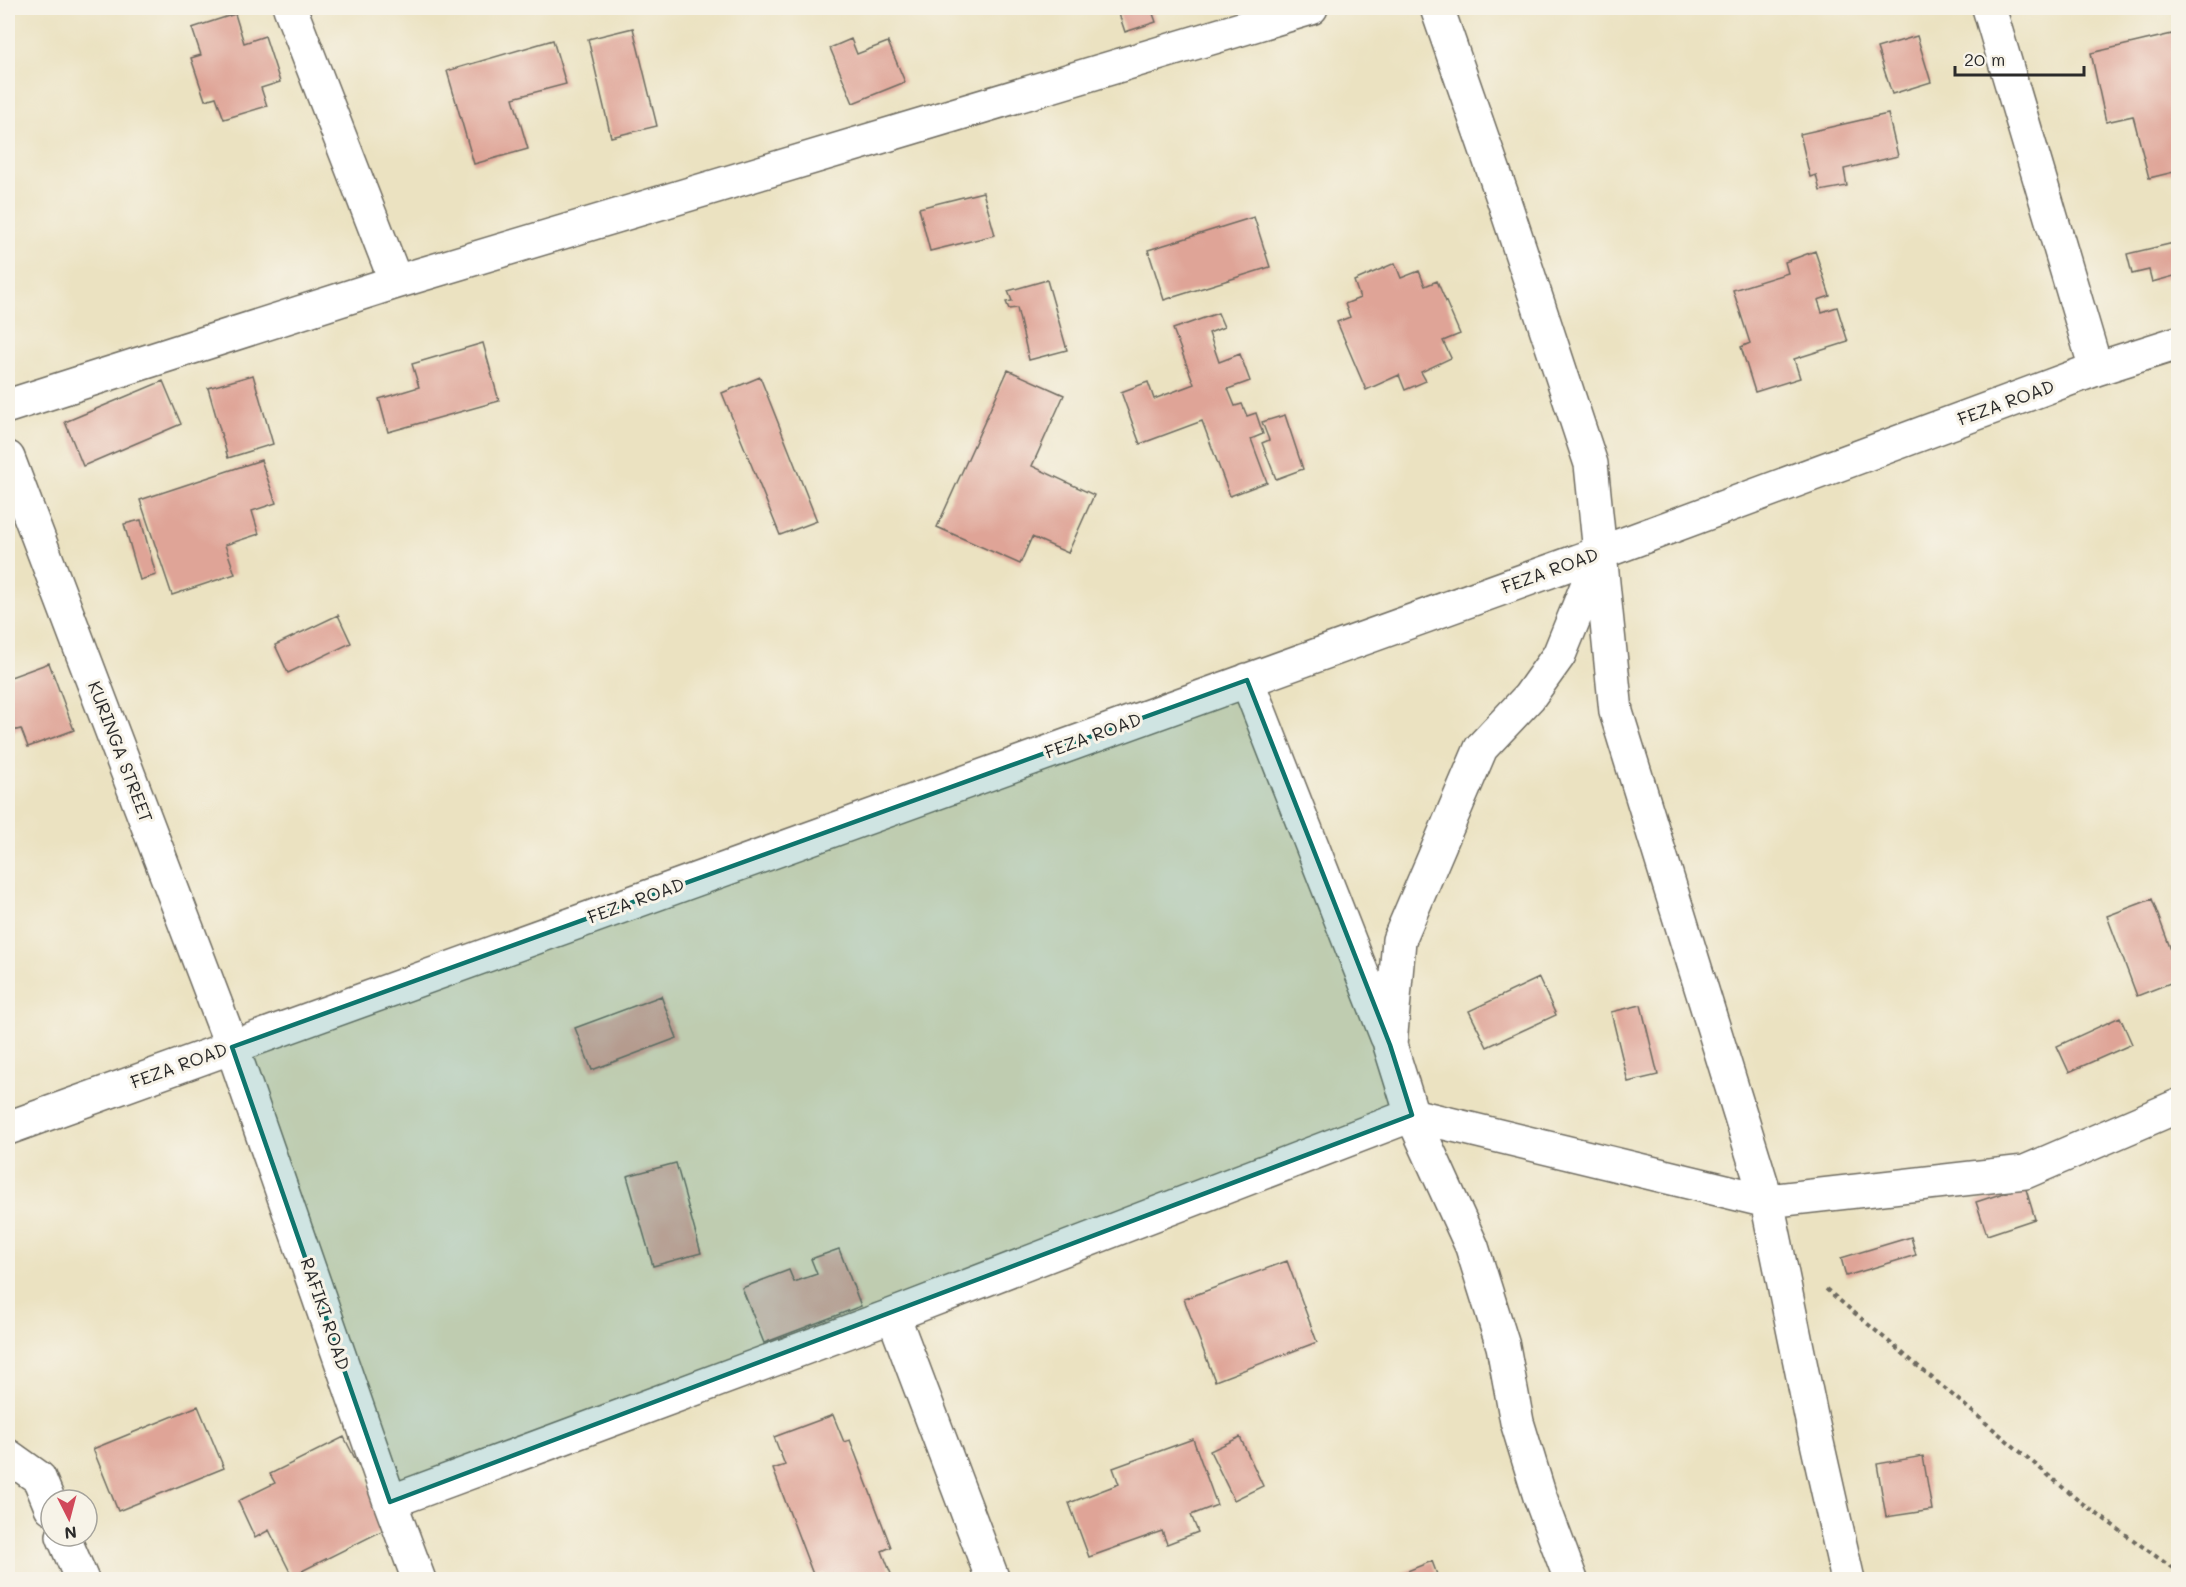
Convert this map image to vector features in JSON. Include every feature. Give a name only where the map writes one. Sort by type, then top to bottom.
[{"type":"street","points":[[290,8],[396,282]]},
{"type":"street","points":[[8,406],[396,282],[1311,8]]},
{"type":"street","points":[[1437,8],[1591,464],[1616,712],[1767,1202],[1811,1416],[1848,1580]]},
{"type":"street","points":[[1989,8],[2096,369]]},
{"type":"street","name":"FEZA ROAD","points":[[8,1128],[1600,553],[2096,369],[2178,343]]},
{"type":"street","name":"KURINGA STREET","points":[[8,458],[232,1047]]},
{"type":"street","points":[[1390,1045],[1399,940],[1476,758],[1481,747],[1529,697],[1559,656],[1600,553]]},
{"type":"street","points":[[1246,680],[1390,1045],[1412,1116],[1472,1247],[1503,1346],[1517,1422],[1540,1497],[1570,1580]]},
{"type":"street","name":"RAFIKI ROAD","points":[[232,1047],[419,1580]]},
{"type":"street","points":[[390,1502],[893,1315],[1412,1116],[1767,1202],[2025,1172],[2178,1106]]},
{"type":"street","points":[[893,1315],[993,1580]]},
{"type":"street","points":[[8,1456],[39,1478],[43,1488]]},
{"type":"street","points":[[68,1548],[82,1580]]},
{"type":"path","points":[[1823,1287],[2079,1502],[2178,1572]]},
{"type":"highlighted area","points":[[1247,680],[1390,1045],[1412,1115],[390,1502],[232,1047]]},
{"type":"building","points":[[1117,8],[1151,8],[1156,22],[1125,32]]},
{"type":"building","points":[[235,14],[244,43],[265,36],[280,82],[261,88],[267,106],[224,119],[216,97],[205,100],[191,58],[201,55],[192,28]]},
{"type":"building","points":[[633,28],[657,126],[611,137],[588,39]]},
{"type":"building","points":[[2172,34],[2178,58],[2178,171],[2149,178],[2133,116],[2106,122],[2091,53]]},
{"type":"building","points":[[1917,36],[1931,82],[1892,94],[1877,48]]},
{"type":"building","points":[[851,39],[857,54],[888,42],[905,82],[853,103],[830,48]]},
{"type":"building","points":[[553,40],[566,84],[513,98],[528,149],[474,164],[447,71]]},
{"type":"building","points":[[1888,114],[1898,156],[1844,169],[1847,186],[1820,191],[1816,175],[1810,177],[1800,134]]},
{"type":"building","points":[[983,192],[995,235],[930,251],[919,208]]},
{"type":"building","points":[[1254,217],[1270,267],[1164,300],[1148,250]]},
{"type":"building","points":[[2178,242],[2178,275],[2152,282],[2149,270],[2132,274],[2127,254]]},
{"type":"building","points":[[1815,251],[1830,296],[1818,300],[1822,312],[1837,307],[1848,342],[1794,359],[1800,378],[1755,392],[1741,347],[1750,343],[1733,290],[1788,273],[1785,262]]},
{"type":"building","points":[[1395,263],[1401,278],[1419,271],[1425,286],[1437,281],[1460,334],[1443,341],[1451,358],[1421,372],[1426,381],[1405,390],[1399,375],[1366,390],[1337,322],[1350,317],[1345,304],[1360,298],[1354,281]]},
{"type":"building","points":[[1047,280],[1067,350],[1029,360],[1017,308],[1009,309],[1006,302],[1012,301],[1008,291]]},
{"type":"building","points":[[1218,313],[1224,327],[1209,333],[1219,362],[1240,354],[1250,381],[1228,389],[1235,406],[1242,404],[1247,416],[1256,413],[1263,434],[1251,439],[1267,482],[1230,496],[1202,421],[1140,444],[1121,392],[1148,382],[1154,399],[1194,384],[1173,329]]},
{"type":"building","points":[[483,343],[499,401],[388,432],[379,399],[419,387],[412,364]]},
{"type":"building","points":[[1008,370],[1064,395],[1032,466],[1094,495],[1068,553],[1032,537],[1020,564],[937,527]]},
{"type":"building","points":[[253,375],[273,444],[228,458],[208,388]]},
{"type":"building","points":[[760,377],[817,521],[780,535],[722,393]]},
{"type":"building","points":[[163,381],[181,424],[83,466],[65,422]]},
{"type":"building","points":[[1285,415],[1303,469],[1276,479],[1262,443],[1269,440],[1262,422]]},
{"type":"building","points":[[261,460],[276,503],[252,511],[259,534],[225,545],[235,574],[172,595],[140,500]]},
{"type":"building","points":[[141,520],[156,575],[140,580],[124,524]]},
{"type":"building","points":[[338,615],[351,643],[288,673],[275,645]]},
{"type":"building","points":[[49,663],[74,730],[28,747],[21,729],[8,732],[8,719],[10,719],[8,678]]},
{"type":"building","points":[[2152,899],[2178,969],[2178,980],[2137,996],[2107,916]]},
{"type":"building","points":[[1539,978],[1556,1015],[1487,1047],[1469,1011]]},
{"type":"building","points":[[661,996],[677,1038],[592,1070],[575,1028]]},
{"type":"building","points":[[1641,1005],[1658,1075],[1628,1082],[1611,1012]]},
{"type":"building","points":[[2120,1017],[2132,1044],[2069,1072],[2057,1046]]},
{"type":"building","points":[[676,1163],[701,1253],[653,1266],[627,1176]]},
{"type":"building","points":[[2025,1186],[2035,1219],[1987,1235],[1976,1202]]},
{"type":"building","points":[[1911,1237],[1916,1255],[1846,1276],[1841,1258]]},
{"type":"building","points":[[839,1249],[861,1306],[764,1343],[742,1288],[789,1270],[794,1282],[817,1274],[811,1259]]},
{"type":"building","points":[[1287,1261],[1317,1342],[1215,1381],[1184,1299]]},
{"type":"building","points":[[198,1406],[224,1468],[118,1511],[93,1449]]},
{"type":"building","points":[[833,1415],[844,1442],[850,1440],[891,1547],[882,1551],[893,1579],[891,1580],[827,1580],[825,1573],[814,1577],[773,1469],[785,1465],[774,1437]]},
{"type":"building","points":[[344,1437],[390,1527],[292,1576],[269,1530],[255,1538],[238,1501],[275,1483],[270,1474]]},
{"type":"building","points":[[1240,1437],[1263,1486],[1234,1500],[1210,1451]]},
{"type":"building","points":[[1193,1439],[1217,1505],[1191,1515],[1198,1532],[1167,1544],[1162,1531],[1089,1557],[1069,1503],[1119,1484],[1113,1468]]},
{"type":"building","points":[[1923,1456],[1932,1510],[1886,1517],[1877,1464]]},
{"type":"building","points":[[1432,1561],[1439,1580],[1388,1580],[1388,1579]]}]
